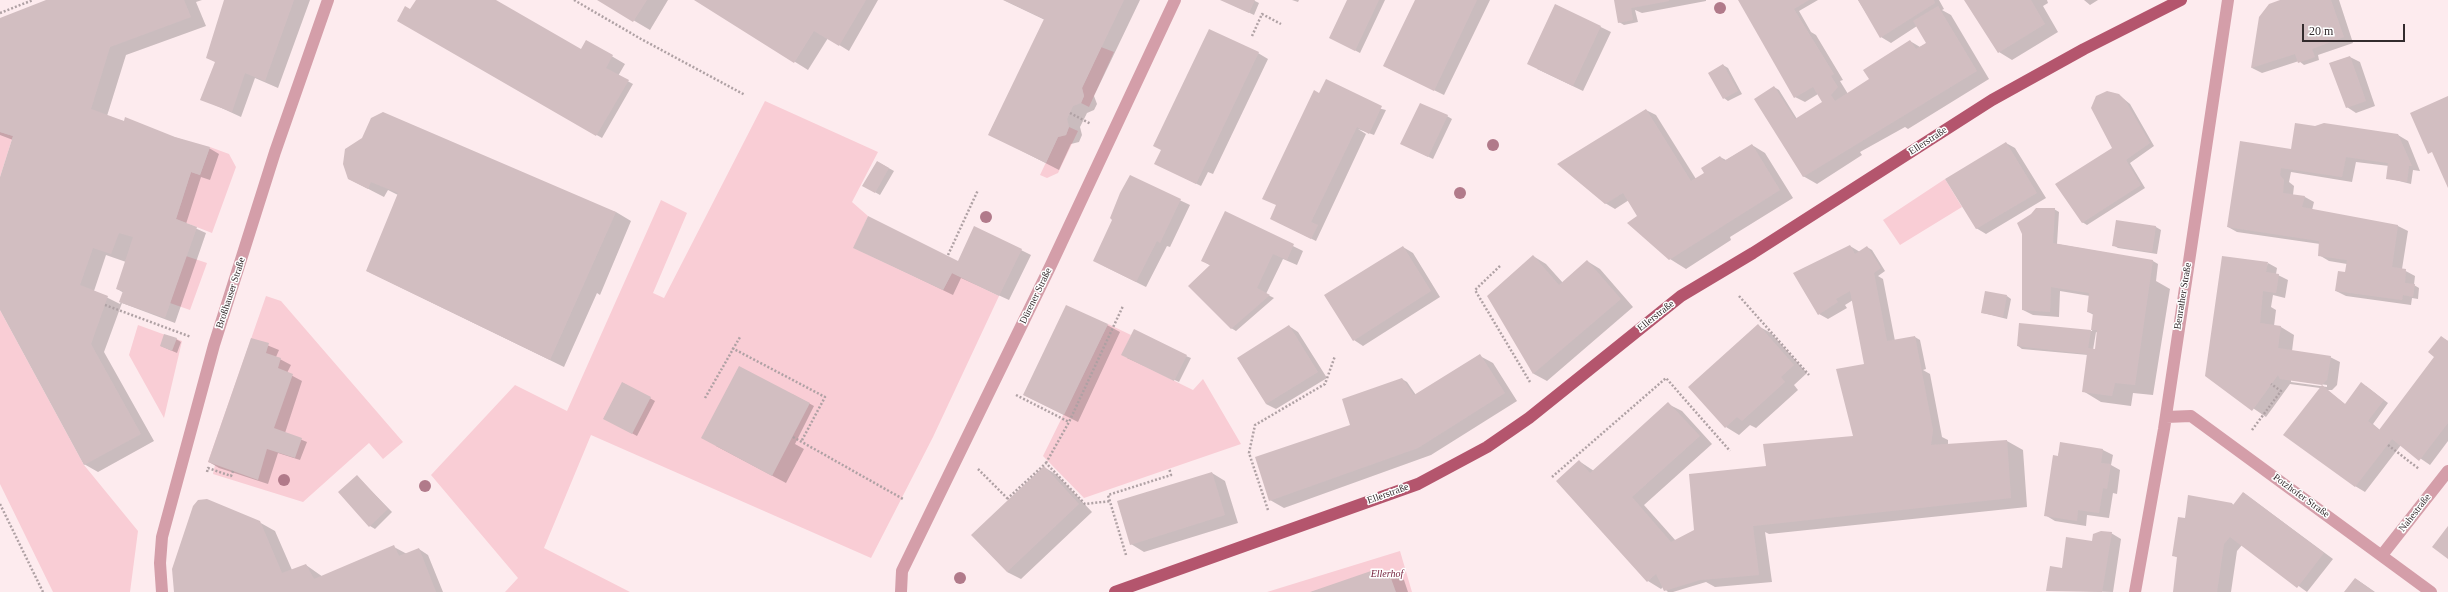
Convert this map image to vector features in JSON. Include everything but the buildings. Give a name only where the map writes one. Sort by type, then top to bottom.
[{"type":"main road","name":"Ellerstraße","points":[[1115,592],[1418,484],[1487,447],[1529,418],[1681,296],[1766,245],[1992,100],[2084,49],[2181,0]]},
{"type":"street","name":"Broßhauser Straße","points":[[162,592],[160,563],[162,537],[214,345],[275,152],[328,0]]},
{"type":"street","name":"Dürener Straße","points":[[901,592],[902,571],[1050,267],[1175,0]]},
{"type":"street","name":"Benrather Straße","points":[[2135,592],[2166,417],[2228,0]]},
{"type":"street","name":"Potzhofer Straße","points":[[2166,417],[2191,416],[2431,592]]},
{"type":"street","name":"Nahestraße","points":[[2382,555],[2448,471]]},
{"type":"path","points":[[0,13],[33,0]]},
{"type":"path","points":[[574,0],[640,39],[745,95]]},
{"type":"path","points":[[1252,36],[1262,14],[1281,24]]},
{"type":"path","points":[[948,256],[978,190]]},
{"type":"path","points":[[1500,266],[1475,290],[1530,382]]},
{"type":"path","points":[[1739,296],[1809,375]]},
{"type":"path","points":[[106,305],[214,345]]},
{"type":"path","points":[[978,468],[1008,499],[1046,463],[1069,422],[1123,306]]},
{"type":"path","points":[[705,398],[732,348],[740,337]]},
{"type":"path","points":[[732,348],[825,397],[801,442]]},
{"type":"path","points":[[1268,510],[1249,452],[1256,425],[1325,384],[1335,356]]},
{"type":"path","points":[[1552,476],[1666,378],[1730,451]]},
{"type":"path","points":[[2237,450],[2281,391],[2271,384]]},
{"type":"path","points":[[1015,395],[1069,422]]},
{"type":"path","points":[[793,437],[903,499]]},
{"type":"path","points":[[2388,445],[2438,484]]},
{"type":"path","points":[[1046,463],[1085,504],[1111,501]]},
{"type":"path","points":[[206,474],[208,468],[231,476],[233,471]]},
{"type":"path","points":[[1126,555],[1108,495],[1172,475],[1169,468]]},
{"type":"path","points":[[0,504],[43,592]]},
{"type":"green space","points":[[1101,47],[1114,52],[1089,107],[1081,103],[1084,96],[1082,88]]},
{"type":"green space","points":[[765,101],[878,152],[852,202],[868,216],[854,248],[943,290],[952,273],[999,296],[933,437],[871,558],[591,435],[544,548],[630,592],[505,592],[518,578],[431,475],[515,385],[567,411],[661,200],[687,213],[653,293],[664,298]]},
{"type":"green space","points":[[1069,127],[1078,131],[1058,173],[1047,178],[1040,175],[1058,137],[1066,135]]},
{"type":"green space","points":[[0,132],[13,136],[0,177]]},
{"type":"green space","points":[[210,147],[229,154],[236,167],[212,233],[176,219],[191,172],[200,175]]},
{"type":"green space","points":[[1945,179],[1962,207],[1900,245],[1883,220]]},
{"type":"green space","points":[[186,256],[207,263],[190,310],[170,303]]},
{"type":"green space","points":[[266,296],[281,301],[403,442],[383,459],[369,443],[303,502],[213,474],[215,465],[208,462]]},
{"type":"green space","points":[[0,310],[84,465],[138,531],[130,592],[53,592],[0,484]]},
{"type":"green space","points":[[1108,324],[1131,335],[1122,355],[1193,390],[1203,379],[1241,444],[1084,498],[1043,456]]},
{"type":"green space","points":[[138,325],[182,341],[164,418],[129,355]]},
{"type":"green space","name":"Ellerhof","points":[[1400,551],[1412,592],[1267,592]]}]
